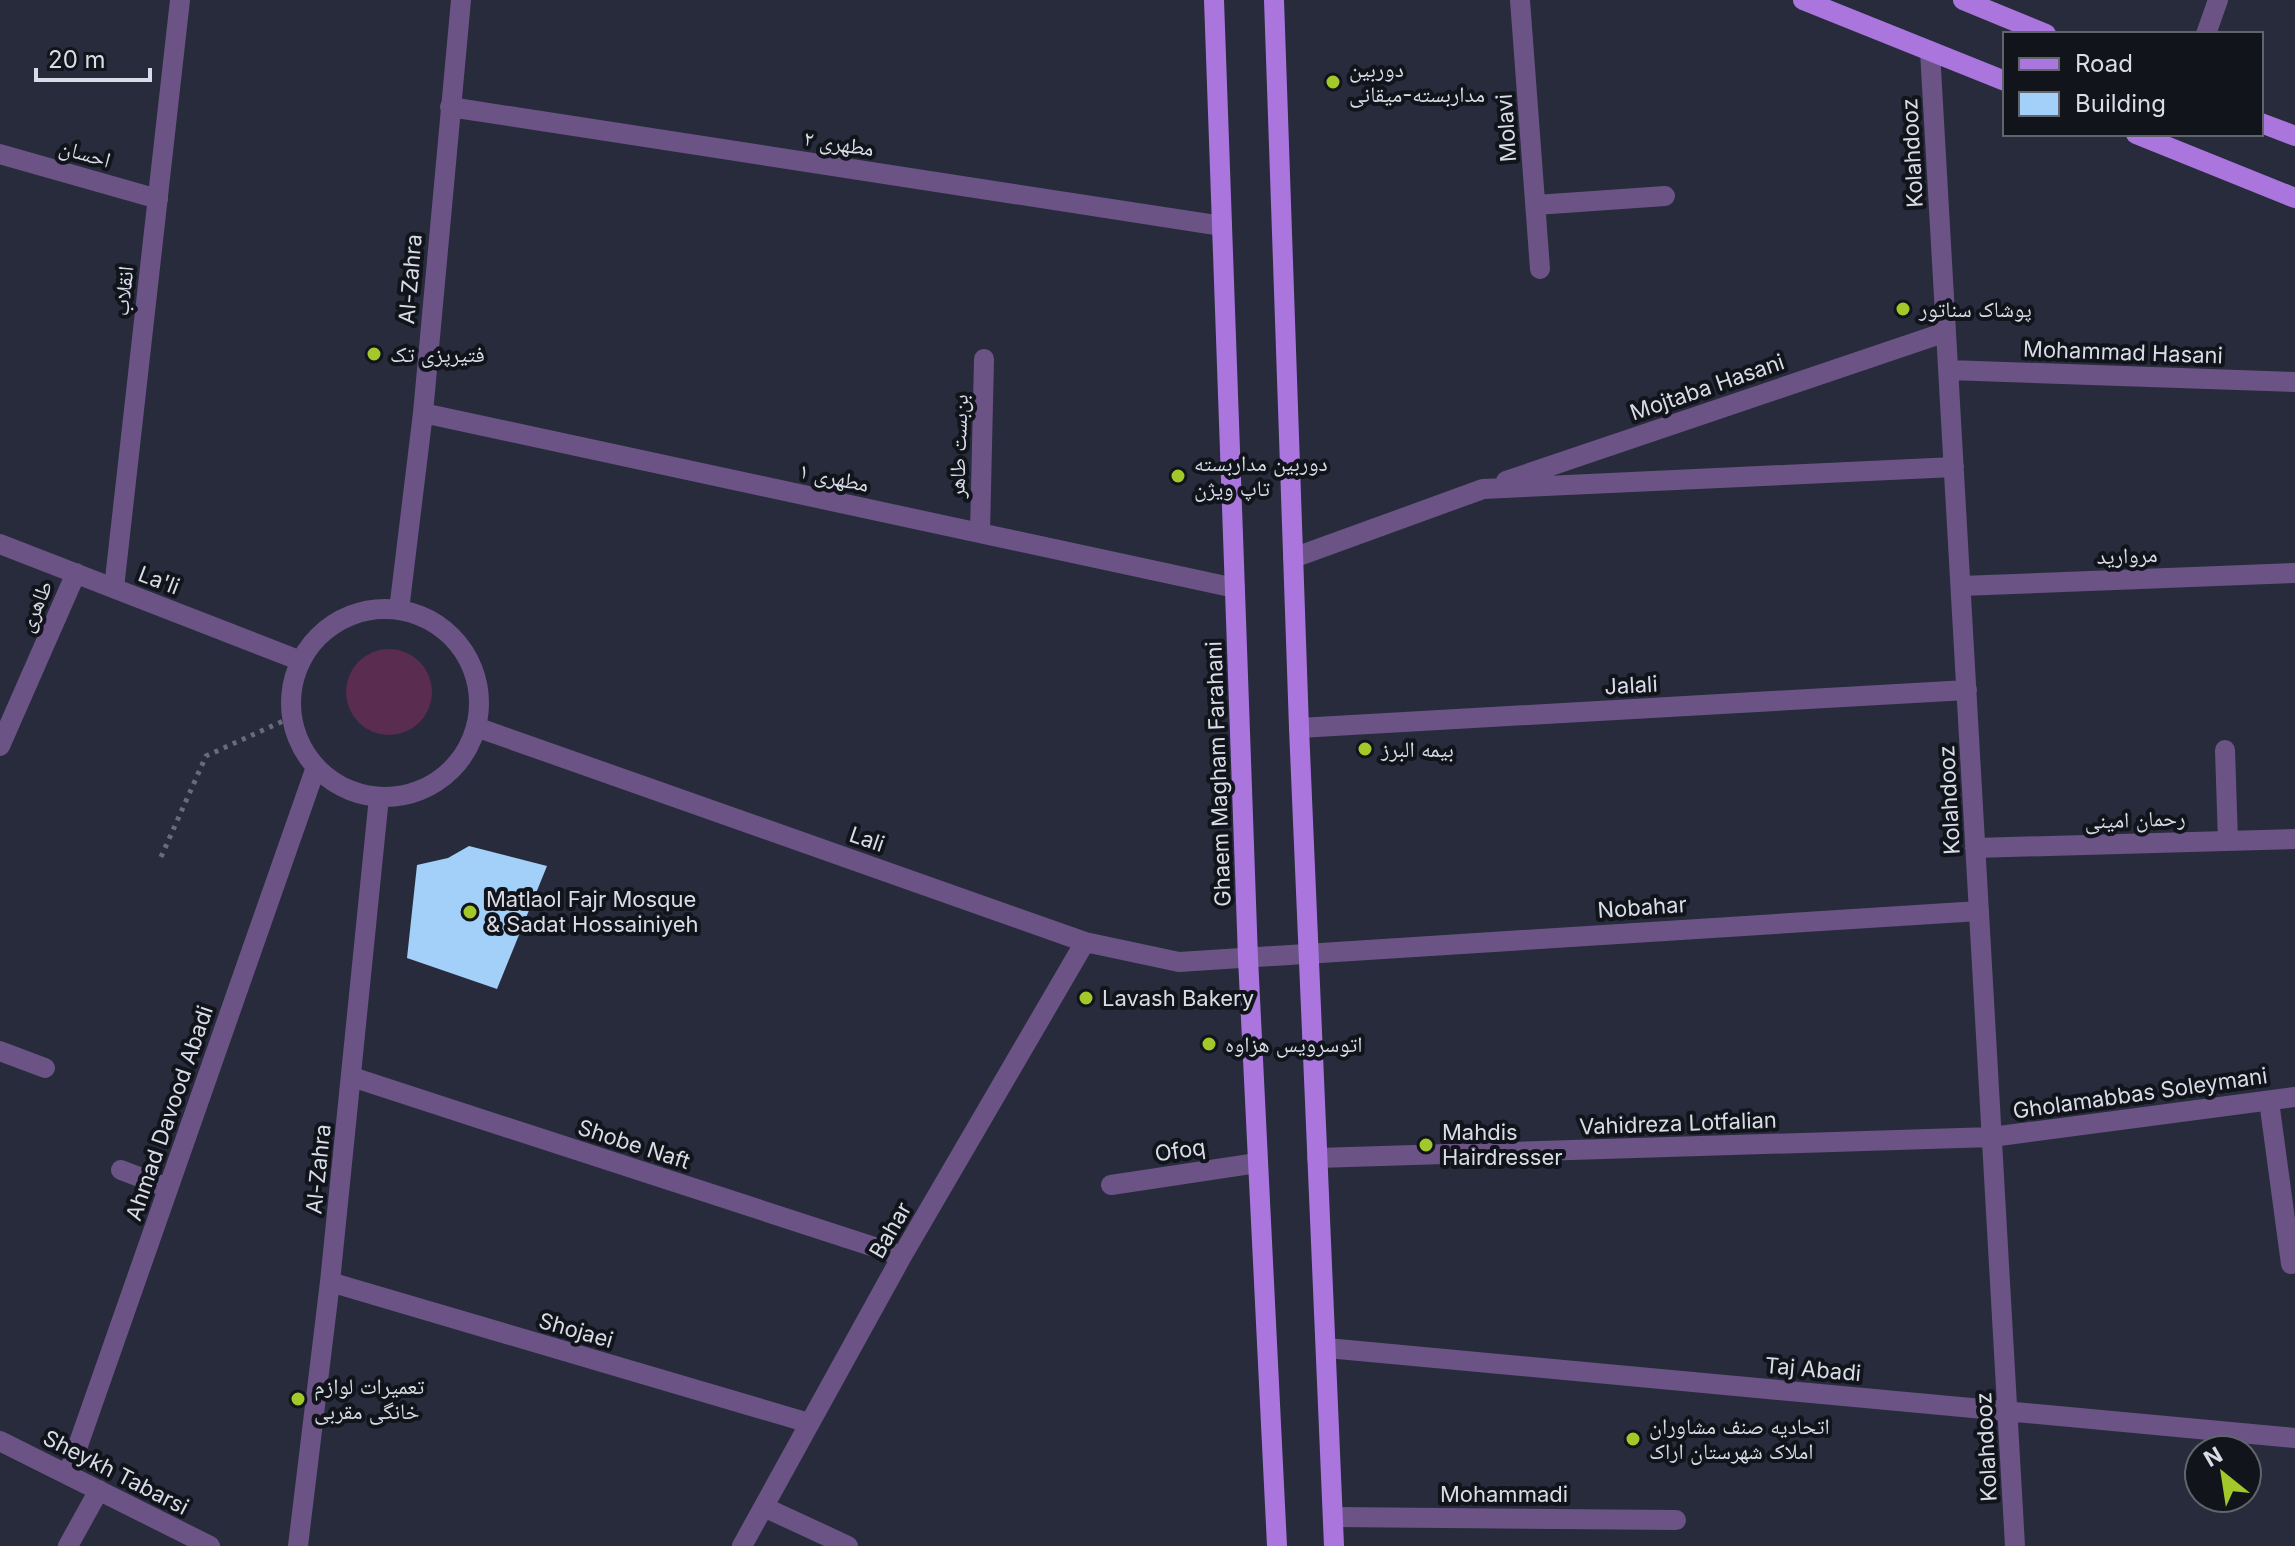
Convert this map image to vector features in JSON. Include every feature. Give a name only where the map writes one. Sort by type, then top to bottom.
[{"type":"main road","name":"Ghaem Magham Farahani","points":[[1214,0],[1248,958],[1277,1546]]},
{"type":"main road","points":[[1274,0],[1299,728],[1334,1546]]},
{"type":"main road","points":[[1803,0],[2003,80]]},
{"type":"main road","points":[[1963,0],[2041,32]]},
{"type":"main road","points":[[2263,124],[2295,136]]},
{"type":"main road","points":[[2141,136],[2295,198]]},
{"type":"street","name":"انقلاب","points":[[114,588],[180,0]]},
{"type":"street","name":"Al-Zahra","points":[[399,610],[423,413],[461,0]]},
{"type":"street","name":"Molavi","points":[[1520,0],[1540,269]]},
{"type":"street","points":[[2207,32],[2218,0]]},
{"type":"street","name":"Kolahdooz","points":[[1930,51],[2015,1546]]},
{"type":"street","name":"مطهری ۲","points":[[450,107],[1222,226]]},
{"type":"street","name":"احسان","points":[[0,154],[158,199]]},
{"type":"street","points":[[1536,205],[1665,196]]},
{"type":"street","name":"Mojtaba Hasani","points":[[1293,558],[1483,489],[1946,332]]},
{"type":"street","name":"بن‌بست طاهر","points":[[980,533],[984,359]]},
{"type":"street","name":"Mohammad Hasani","points":[[1949,370],[2295,382]]},
{"type":"street","name":"مطهری ۱","points":[[423,413],[1235,588]]},
{"type":"street","name":"Mojtaba Hasani","points":[[1483,489],[1954,467]]},
{"type":"street","name":"La'li","points":[[0,544],[301,661]]},
{"type":"street","name":"طاهری","points":[[0,746],[76,573]]},
{"type":"street","name":"مروارید","points":[[1961,586],[2295,573]]},
{"type":"street","points":[[376,609],[399,610],[425,618],[447,631],[465,651],[476,675],[480,701],[476,727],[460,760],[448,774],[416,792],[379,797],[344,788],[316,767],[296,735],[292,717],[294,679],[301,661],[332,626],[376,609]]},
{"type":"street","name":"Jalali","points":[[1299,728],[1967,690]]},
{"type":"street","name":"Lali","points":[[476,727],[1085,942],[1179,962],[1248,958]]},
{"type":"street","points":[[2225,750],[2228,841]]},
{"type":"street","name":"Ahmad Davood Abadi","points":[[68,1474],[316,767]]},
{"type":"street","name":"Al-Zahra","points":[[298,1546],[330,1282],[379,797]]},
{"type":"street","name":"رحمان امینی","points":[[1975,848],[2295,839]]},
{"type":"street","name":"Nobahar","points":[[1248,958],[1979,911]]},
{"type":"street","name":"Bahar","points":[[742,1546],[766,1508],[809,1423],[902,1256],[1085,942]]},
{"type":"street","points":[[0,1051],[45,1068]]},
{"type":"street","name":"Shobe Naft","points":[[352,1077],[902,1256]]},
{"type":"street","name":"Gholamabbas Soleymani","points":[[1992,1137],[2295,1097]]},
{"type":"street","points":[[2269,1101],[2291,1264]]},
{"type":"street","name":"Vahidreza Lotfalian","points":[[1317,1158],[1992,1137]]},
{"type":"street","name":"Ofoq","points":[[1111,1185],[1257,1163]]},
{"type":"street","points":[[121,1170],[168,1188]]},
{"type":"street","name":"Shojaei","points":[[330,1282],[809,1423]]},
{"type":"street","name":"Taj Abadi","points":[[1327,1348],[2295,1438]]},
{"type":"street","name":"Sheykh Tabarsi","points":[[0,1441],[210,1546]]},
{"type":"street","points":[[68,1546],[99,1490]]},
{"type":"street","points":[[766,1508],[848,1546]]},
{"type":"street","name":"Mohammadi","points":[[1333,1517],[1676,1520]]},
{"type":"path","points":[[161,857],[206,756],[292,717]]},
{"type":"shaded area","points":[[381,649],[397,649],[420,661],[429,675],[432,692],[429,709],[420,723],[397,735],[381,735],[365,728],[353,716],[346,700],[346,684],[353,668],[365,656]]},
{"type":"building","name":"Matlaol Fajr Mosque & Sadat Hossainiyeh","points":[[469,846],[547,866],[497,989],[407,958],[417,865],[448,858]]},
{"type":"place","name":"دوربین مداربسته-میقانی","points":[[1333,82]]},
{"type":"place","name":"پوشاک سناتور","points":[[1903,309]]},
{"type":"place","name":"فتیرپزی تک","points":[[374,354]]},
{"type":"place","name":"دوربین مداربسته تاپ ویژن","points":[[1178,476]]},
{"type":"place","name":"بیمه البرز","points":[[1365,749]]},
{"type":"place","name":"Matlaol Fajr Mosque & Sadat Hossainiyeh","points":[[470,912]]},
{"type":"place","name":"Lavash Bakery","points":[[1086,998]]},
{"type":"place","name":"اتوسرویس هزاوه","points":[[1209,1044]]},
{"type":"place","name":"Mahdis Hairdresser","points":[[1426,1145]]},
{"type":"place","name":"تعمیرات لوازم خانگی مقربی","points":[[298,1399]]},
{"type":"place","name":"اتحادیه صنف مشاوران املاک شهرستان اراک","points":[[1633,1439]]}]
